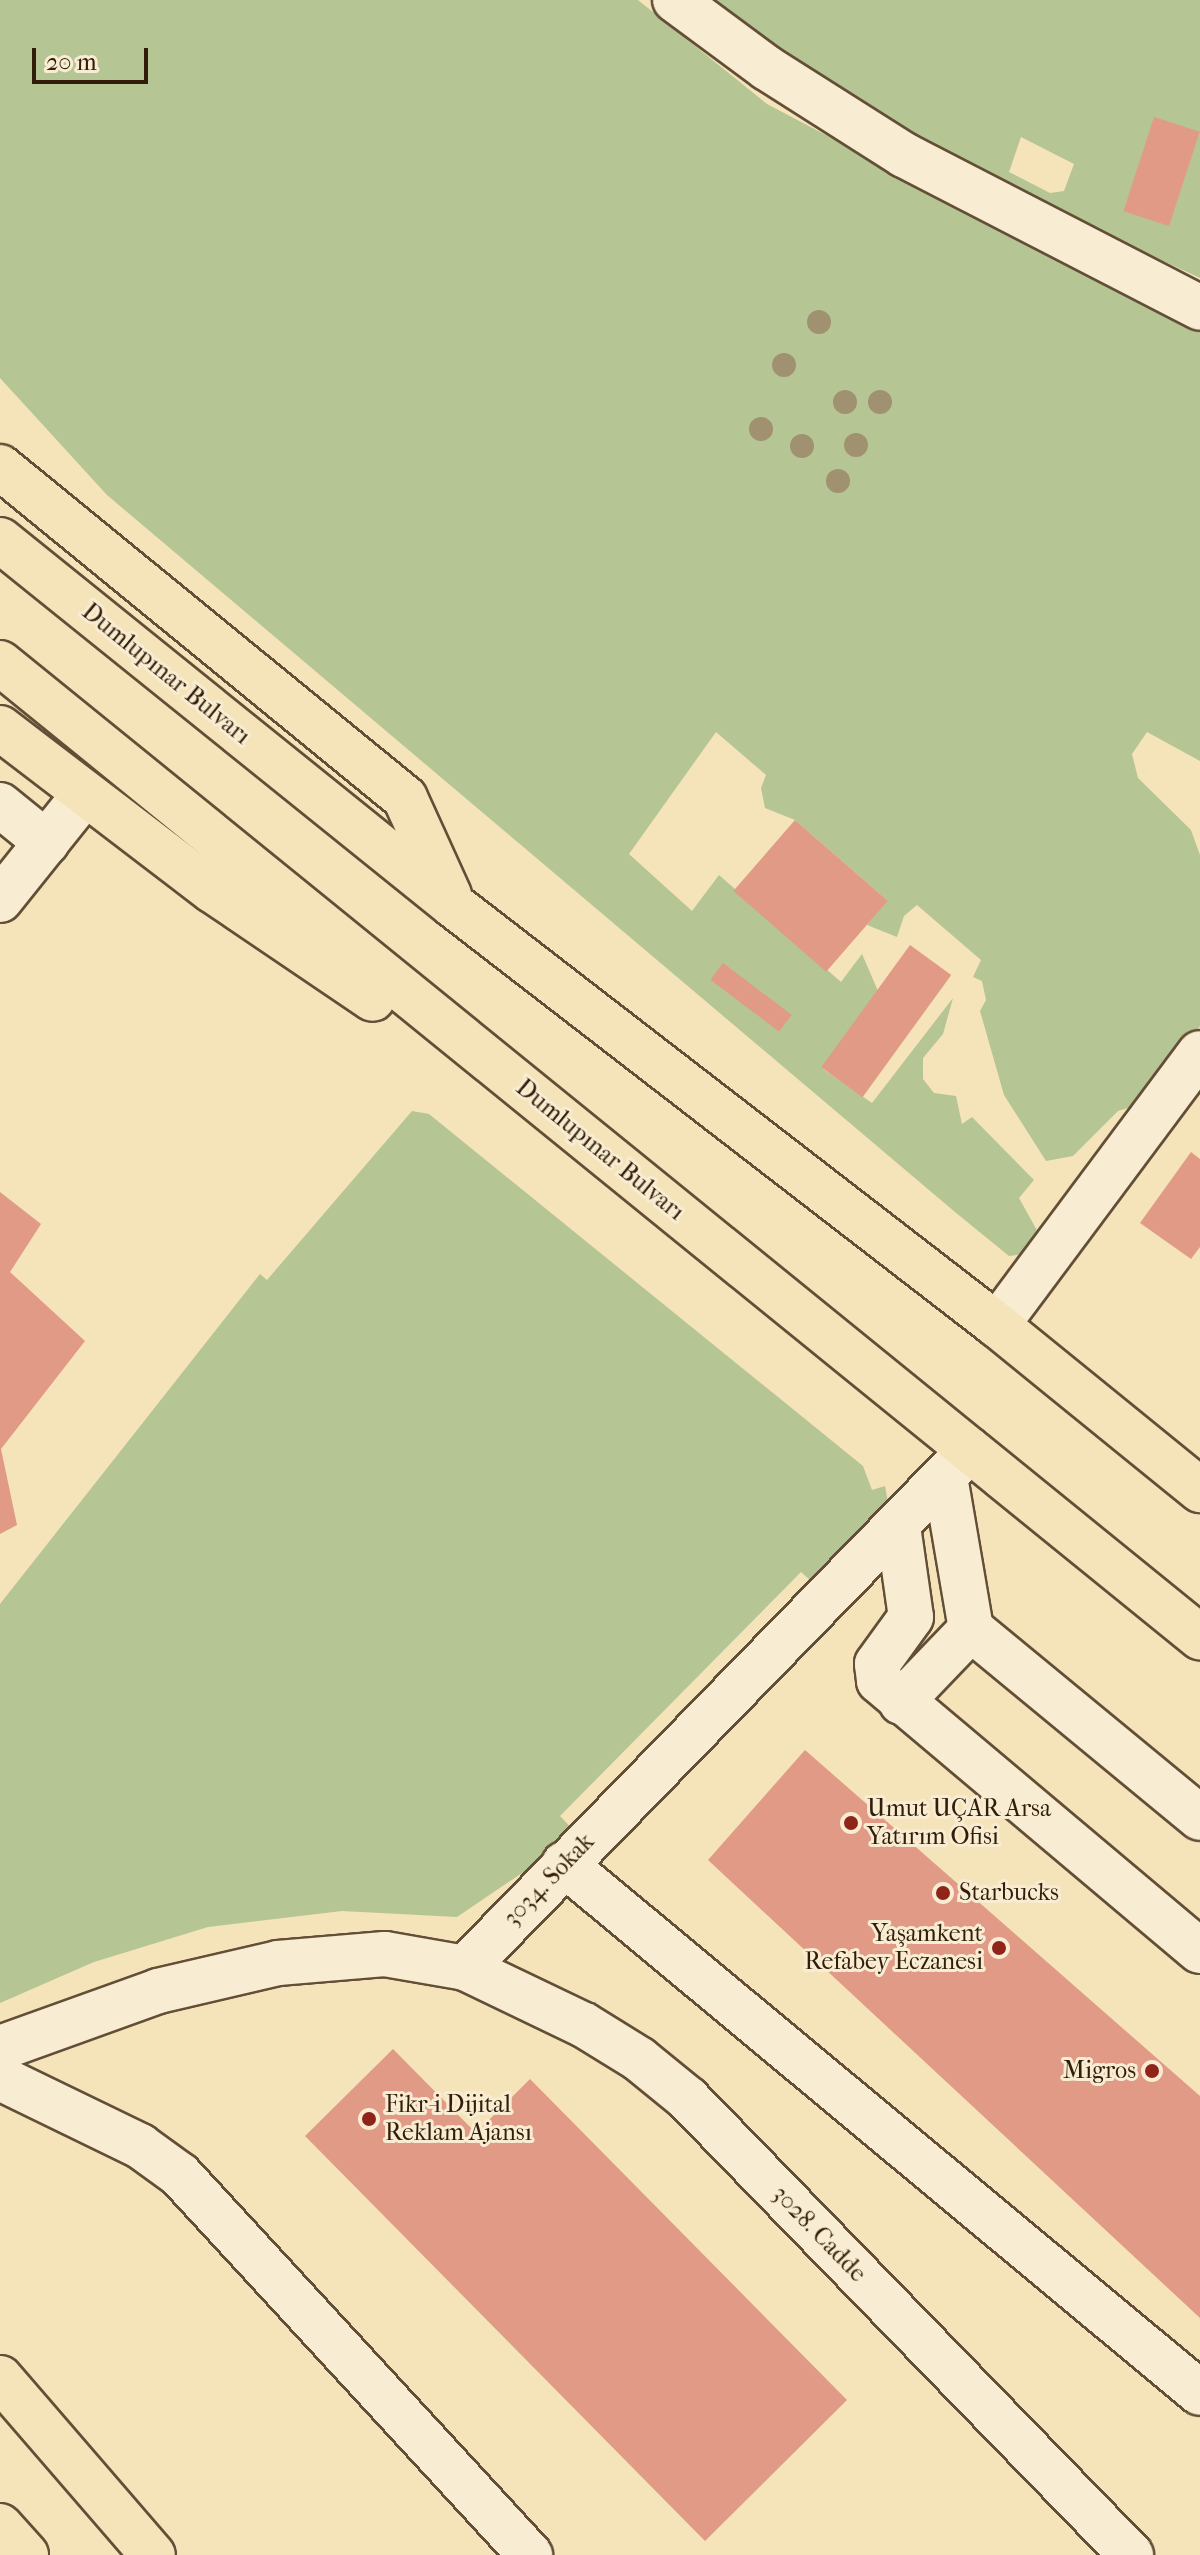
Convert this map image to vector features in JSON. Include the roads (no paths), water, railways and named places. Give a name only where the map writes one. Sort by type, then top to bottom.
[{"type":"main road","points":[[0,467],[405,798],[453,905]]},
{"type":"main road","name":"Dumlupınar Bulvarı","points":[[0,540],[453,905],[997,1325],[1200,1490]]},
{"type":"main road","name":"Dumlupınar Bulvarı","points":[[0,663],[446,1026],[957,1464],[1200,1637]]},
{"type":"main road","points":[[0,728],[212,890],[383,1006],[446,1026]]},
{"type":"main road","points":[[0,2378],[153,2555]]},
{"type":"main road","points":[[0,2526],[26,2555]]},
{"type":"street","points":[[675,0],[767,68],[904,155],[1200,308]]},
{"type":"street","points":[[0,900],[85,794]]},
{"type":"street","points":[[0,805],[47,843]]},
{"type":"street","points":[[997,1325],[1200,1053]]},
{"type":"street","points":[[957,1464],[971,1629],[1200,1818]]},
{"type":"street","name":"3034. Sokak","points":[[465,1968],[957,1464]]},
{"type":"street","points":[[898,1526],[911,1617],[882,1656],[877,1672],[884,1687],[1200,1951]]},
{"type":"street","points":[[901,1702],[971,1629]]},
{"type":"street","points":[[564,1864],[1200,2393]]},
{"type":"street","points":[[0,2048],[158,1991],[278,1963],[385,1954],[465,1968]]},
{"type":"street","name":"3028. Cadde","points":[[465,1968],[584,2025],[639,2059],[688,2099],[1131,2555]]},
{"type":"street","points":[[0,2078],[140,2146],[174,2170],[530,2555]]},
{"type":"place","name":"Umut UÇAR Arsa Yatırım Ofisi","points":[[851,1823]]},
{"type":"place","name":"Starbucks","points":[[943,1893]]},
{"type":"place","name":"Yaşamkent Refabey Eczanesi","points":[[999,1948]]},
{"type":"place","name":"Migros","points":[[1152,2071]]},
{"type":"place","name":"Fikr-i Dijital Reklam Ajansı","points":[[369,2119]]}]
